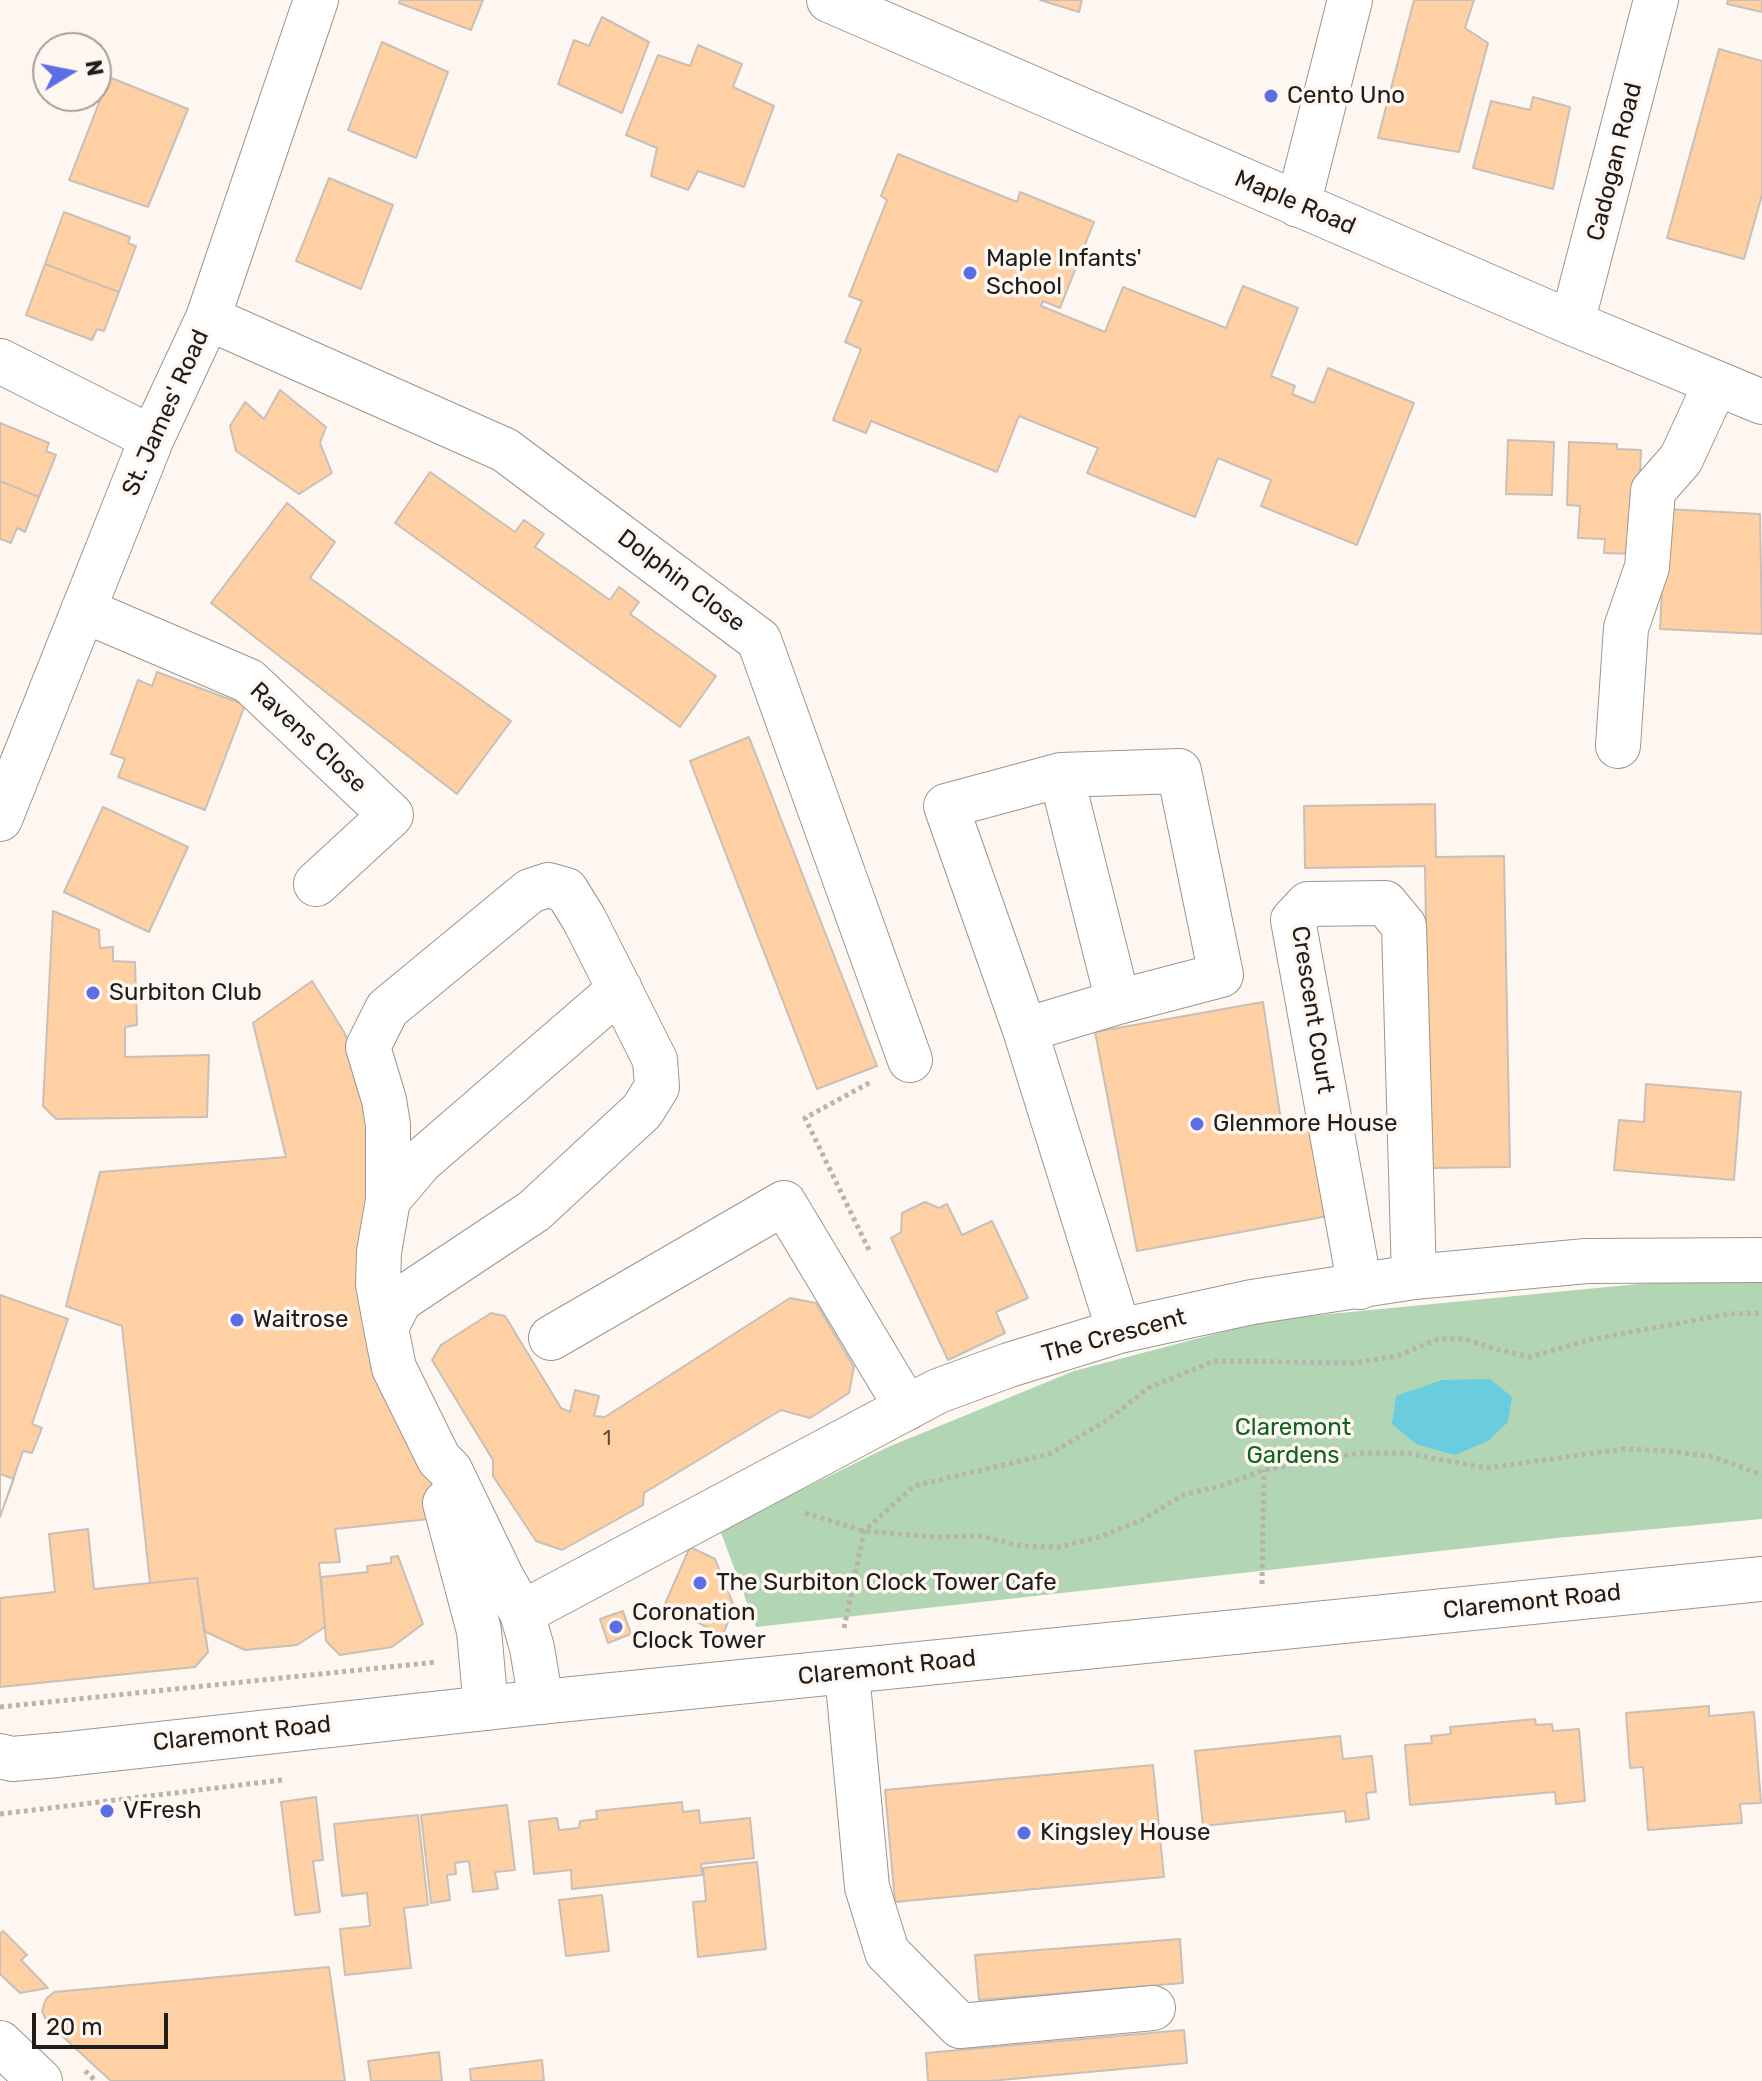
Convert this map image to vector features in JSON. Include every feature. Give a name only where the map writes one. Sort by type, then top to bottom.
[{"type":"street","name":"St. James' Road","points":[[0,819],[152,438],[208,318],[316,0]]},
{"type":"street","name":"Maple Road","points":[[829,0],[1298,205],[1762,402]]},
{"type":"street","points":[[1298,205],[1350,0]]},
{"type":"street","name":"Cadogan Road","points":[[1572,323],[1656,0]]},
{"type":"street","name":"Dolphin Close","points":[[208,318],[505,450],[759,640],[910,1060]]},
{"type":"street","points":[[0,361],[152,438]]},
{"type":"street","points":[[1618,746],[1626,628],[1647,567],[1653,491],[1681,459],[1716,383]]},
{"type":"street","name":"Ravens Close","points":[[83,610],[249,681],[391,815],[316,884]]},
{"type":"street","points":[[1025,1030],[1221,975],[1179,771],[1061,775],[946,806],[1025,1030],[1119,1331]]},
{"type":"street","points":[[1061,775],[1118,1002]]},
{"type":"street","points":[[386,1328],[400,1300],[534,1211],[642,1111],[657,1087],[655,1060],[584,919],[566,890],[548,885],[530,891],[387,1009],[368,1047],[388,1125],[388,1200],[379,1252],[378,1284],[386,1328],[394,1368],[439,1459],[450,1470],[522,1613],[532,1648],[541,1702]]},
{"type":"street","name":"Crescent Court","points":[[1360,1287],[1293,920],[1308,904],[1385,903],[1404,926],[1414,1277]]},
{"type":"street","points":[[388,1200],[421,1161],[620,989]]},
{"type":"street","points":[[551,1338],[784,1203],[907,1408]]},
{"type":"street","name":"The Crescent","points":[[522,1613],[938,1391],[1119,1331],[1252,1302],[1414,1277],[1586,1261],[1762,1260]]},
{"type":"street","points":[[439,1459],[438,1476],[479,1631],[486,1708]]},
{"type":"street","name":"Claremont Road","points":[[4,1760],[541,1702],[845,1653],[1762,1579]]},
{"type":"street","points":[[845,1653],[867,1887],[887,1952],[960,2026],[1153,2008]]},
{"type":"street","points":[[0,2043],[40,2081]]},
{"type":"path","points":[[875,1262],[805,1118],[910,1060]]},
{"type":"path","points":[[845,1653],[864,1531],[914,1486],[1050,1454],[1109,1419],[1148,1388],[1214,1361],[1354,1363],[1397,1356],[1438,1339],[1465,1339],[1530,1357],[1588,1340],[1729,1314],[1762,1313]]},
{"type":"path","points":[[742,1494],[864,1531],[935,1537],[980,1536],[1021,1546],[1059,1547],[1099,1537],[1142,1520],[1183,1495],[1221,1486],[1264,1470],[1360,1453],[1406,1453],[1486,1468],[1624,1449],[1669,1451],[1714,1457],[1762,1475]]},
{"type":"path","points":[[1262,1589],[1264,1470]]},
{"type":"path","points":[[0,1707],[439,1662]]},
{"type":"green space","name":"Claremont Gardens","points":[[1762,1272],[1762,1519],[1557,1538],[756,1627],[720,1530],[888,1447],[1074,1371],[1268,1320]]},
{"type":"water","points":[[1490,1379],[1512,1397],[1508,1422],[1488,1441],[1455,1455],[1416,1444],[1392,1424],[1396,1396],[1442,1380]]},
{"type":"building","points":[[400,0],[483,0],[471,30],[399,3]]},
{"type":"building","points":[[1040,0],[1082,0],[1079,12]]},
{"type":"building","points":[[1414,0],[1474,0],[1465,28],[1488,43],[1459,152],[1378,138]]},
{"type":"building","points":[[1728,0],[1762,0],[1762,12],[1727,4]]},
{"type":"building","points":[[602,17],[649,42],[622,113],[558,84],[574,40],[589,46]]},
{"type":"building","points":[[382,42],[448,72],[416,158],[348,130]]},
{"type":"building","points":[[698,45],[742,64],[733,87],[774,106],[744,187],[698,171],[688,190],[651,176],[657,148],[626,135],[658,55],[690,66]]},
{"type":"building","points":[[1719,49],[1762,61],[1762,195],[1744,259],[1667,238]]},
{"type":"building","points":[[112,78],[188,109],[148,207],[69,180],[95,112],[112,112]]},
{"type":"building","points":[[1533,97],[1570,107],[1553,189],[1473,168],[1491,101],[1530,110]]},
{"type":"building","points":[[898,154],[1017,202],[1020,192],[1094,222],[1060,308],[1043,301],[1041,306],[1105,332],[1123,287],[1226,328],[1243,286],[1298,308],[1271,376],[1295,386],[1292,394],[1314,403],[1328,368],[1414,403],[1357,545],[1261,506],[1271,480],[1218,458],[1195,517],[1087,473],[1098,448],[1019,416],[997,472],[871,421],[866,433],[833,420],[861,349],[845,342],[862,301],[849,296],[887,200],[881,196]]},
{"type":"building","points":[[329,178],[393,205],[361,289],[296,261]]},
{"type":"building","points":[[64,212],[130,237],[128,243],[136,246],[119,292],[45,264]]},
{"type":"building","points":[[45,264],[119,292],[104,331],[97,329],[92,340],[26,315]]},
{"type":"building","points":[[280,390],[326,427],[320,443],[332,473],[299,494],[236,451],[230,426],[245,402],[264,419]]},
{"type":"building","points":[[0,423],[49,443],[46,451],[56,455],[39,497],[0,481]]},
{"type":"building","points":[[1508,440],[1554,442],[1552,495],[1506,494]]},
{"type":"building","points":[[1569,442],[1617,444],[1617,449],[1641,450],[1637,554],[1604,553],[1605,539],[1578,538],[1580,506],[1567,505]]},
{"type":"building","points":[[430,472],[515,532],[524,520],[544,534],[535,547],[610,600],[619,587],[639,602],[630,614],[716,676],[680,727],[395,523]]},
{"type":"building","points":[[0,481],[39,497],[25,532],[17,528],[11,543],[0,539]]},
{"type":"building","points":[[287,503],[335,542],[310,578],[511,721],[457,794],[211,603]]},
{"type":"building","points":[[1666,509],[1760,514],[1762,634],[1660,629]]},
{"type":"building","points":[[157,672],[245,705],[205,810],[118,777],[125,759],[111,754],[138,680],[152,686]]},
{"type":"building","points":[[749,737],[877,1066],[817,1089],[690,761]]},
{"type":"building","points":[[1435,804],[1436,857],[1504,856],[1510,1167],[1430,1168],[1425,866],[1305,868],[1304,806]]},
{"type":"building","points":[[103,807],[188,847],[149,932],[64,892]]},
{"type":"building","name":"Surbiton Club","points":[[53,911],[99,930],[100,948],[113,947],[113,961],[135,962],[137,1025],[125,1027],[125,1057],[209,1055],[207,1117],[56,1119],[43,1106]]},
{"type":"building","name":"Waitrose","points":[[312,981],[344,1032],[365,1078],[378,1178],[438,1518],[335,1529],[340,1562],[319,1563],[325,1627],[297,1645],[245,1650],[204,1631],[197,1578],[150,1583],[122,1326],[66,1306],[100,1172],[286,1157],[253,1023]]},
{"type":"building","name":"Glenmore House","points":[[1263,1002],[1282,1127],[1314,1121],[1328,1216],[1137,1251],[1095,1032]]},
{"type":"building","points":[[1646,1084],[1741,1092],[1734,1180],[1614,1170],[1619,1120],[1644,1122]]},
{"type":"building","points":[[925,1202],[939,1208],[947,1204],[962,1235],[992,1221],[1028,1298],[996,1312],[1005,1333],[948,1360],[891,1238],[901,1232],[902,1213]]},
{"type":"building","points":[[0,1295],[68,1319],[32,1424],[42,1428],[32,1453],[23,1451],[0,1517]]},
{"type":"building","points":[[790,1298],[816,1303],[854,1367],[849,1393],[810,1418],[781,1410],[644,1493],[643,1505],[562,1550],[536,1541],[493,1476],[493,1460],[432,1360],[441,1345],[491,1313],[505,1316],[561,1408],[570,1412],[575,1390],[599,1396],[594,1416],[605,1417]]},
{"type":"building","points":[[0,1474],[14,1479],[1,1514],[0,1513]]},
{"type":"building","points":[[88,1529],[94,1589],[197,1578],[208,1652],[195,1667],[0,1687],[0,1598],[55,1592],[49,1534]]},
{"type":"building","name":"The Surbiton Clock Tower Cafe","points":[[690,1547],[715,1559],[734,1606],[723,1635],[664,1606]]},
{"type":"building","points":[[398,1556],[423,1624],[392,1647],[340,1655],[326,1641],[321,1577],[368,1572],[367,1566],[391,1563],[391,1557]]},
{"type":"building","name":"Coronation Clock Tower","points":[[623,1611],[631,1634],[608,1643],[600,1619]]},
{"type":"building","points":[[1709,1706],[1709,1716],[1754,1712],[1761,1803],[1740,1804],[1742,1823],[1648,1830],[1643,1767],[1630,1768],[1626,1713]]},
{"type":"building","points":[[1535,1719],[1536,1725],[1552,1724],[1553,1731],[1579,1729],[1585,1801],[1556,1804],[1555,1792],[1410,1805],[1405,1745],[1432,1743],[1431,1736],[1451,1734],[1450,1727]]},
{"type":"building","points":[[1340,1736],[1343,1759],[1372,1756],[1376,1792],[1366,1793],[1369,1819],[1346,1822],[1345,1811],[1203,1826],[1195,1751]]},
{"type":"building","name":"Kingsley House","points":[[1153,1765],[1164,1877],[895,1902],[885,1790]]},
{"type":"building","points":[[316,1797],[323,1860],[313,1861],[320,1912],[295,1915],[281,1802]]},
{"type":"building","points":[[682,1802],[683,1812],[699,1810],[700,1823],[750,1818],[754,1858],[701,1864],[702,1875],[572,1889],[571,1870],[534,1874],[529,1821],[557,1818],[559,1830],[579,1828],[580,1821],[597,1819],[596,1811]]},
{"type":"building","points":[[507,1805],[515,1870],[495,1872],[498,1889],[473,1892],[469,1861],[455,1863],[456,1874],[447,1875],[450,1900],[431,1903],[421,1815]]},
{"type":"building","points":[[418,1815],[428,1905],[404,1908],[411,1968],[345,1975],[340,1929],[370,1926],[367,1893],[342,1896],[334,1824]]},
{"type":"building","points":[[757,1862],[766,1949],[698,1957],[693,1902],[706,1901],[703,1868]]},
{"type":"building","points":[[602,1895],[609,1951],[566,1956],[559,1900]]},
{"type":"building","points":[[3,1931],[27,1955],[21,1960],[48,1988],[20,1993],[0,1974],[0,1934]]},
{"type":"building","points":[[1180,1939],[1183,1983],[979,2000],[975,1955]]},
{"type":"building","points":[[329,1967],[345,2081],[111,2081],[47,2022],[42,2011],[46,1999],[54,1992]]},
{"type":"building","points":[[1184,2030],[1187,2063],[990,2081],[928,2081],[926,2053]]},
{"type":"building","points":[[439,2052],[442,2081],[371,2081],[368,2061]]},
{"type":"building","points":[[542,2060],[544,2081],[471,2081],[470,2069]]},
{"type":"place","name":"Cento Uno","points":[[1271,96]]},
{"type":"place","name":"Maple Infants' School","points":[[970,273]]},
{"type":"place","name":"Surbiton Club","points":[[93,993]]},
{"type":"place","name":"Glenmore House","points":[[1197,1124]]},
{"type":"place","name":"Waitrose","points":[[237,1320]]},
{"type":"place","name":"The Surbiton Clock Tower Cafe","points":[[700,1583]]},
{"type":"place","name":"Coronation Clock Tower","points":[[616,1627]]},
{"type":"place","name":"VFresh","points":[[107,1811]]},
{"type":"place","name":"Kingsley House","points":[[1024,1833]]}]
